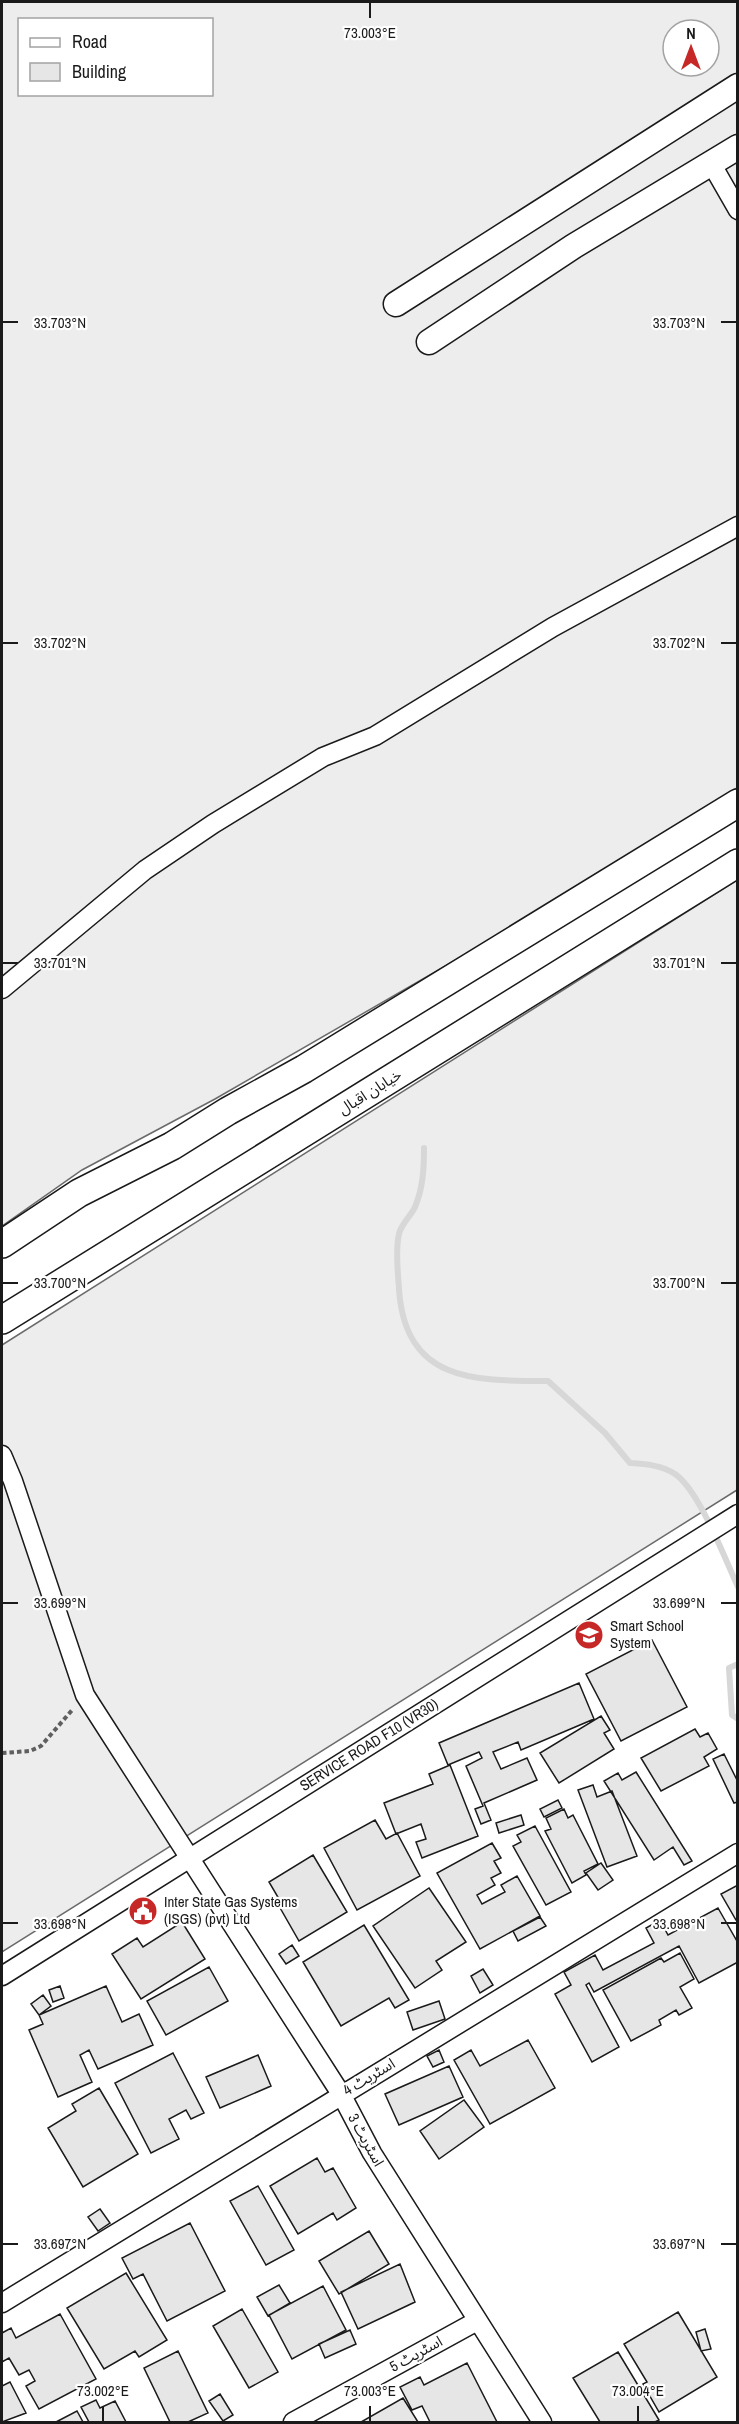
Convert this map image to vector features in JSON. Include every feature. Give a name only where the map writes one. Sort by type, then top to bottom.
[{"type":"main road","points":[[2,1244],[79,1193],[172,1146],[228,1111],[304,1069],[738,803]]},
{"type":"main road","name":"خیابان اقبال","points":[[2,1320],[738,863]]},
{"type":"street","points":[[396,304],[738,86]]},
{"type":"street","points":[[429,342],[574,246],[738,147]]},
{"type":"street","points":[[711,163],[738,210]]},
{"type":"street","points":[[2,989],[145,870],[213,824],[323,757],[375,736],[553,627],[738,526]]},
{"type":"street","name":"اسٹریٹ 3","points":[[2,1455],[13,1480],[85,1695],[341,2094],[372,2153],[542,2422]]},
{"type":"street","name":"SERVICE ROAD F10 (VR30)","points":[[2,1976],[738,1514]]},
{"type":"street","name":"اسٹریٹ 4","points":[[2,2303],[738,1853]]},
{"type":"street","name":"اسٹریٹ 5","points":[[293,2422],[477,2321]]},
{"type":"path","points":[[2,1753],[30,1751],[40,1746],[85,1695]]},
{"type":"shaded area","points":[[2,2],[737,2],[737,788],[537,913],[215,1099],[82,1170],[2,1226]]},
{"type":"shaded area","points":[[737,880],[737,1490],[2,1952],[2,1345]]},
{"type":"building","points":[[652,1640],[687,1707],[621,1741],[586,1674]]},
{"type":"building","points":[[579,1683],[594,1719],[521,1750],[518,1742],[493,1752],[501,1769],[527,1758],[537,1780],[484,1803],[491,1820],[481,1824],[475,1809],[483,1806],[466,1766],[482,1758],[479,1752],[448,1765],[439,1743]]},
{"type":"building","points":[[601,1716],[610,1730],[604,1733],[614,1749],[559,1783],[540,1753]]},
{"type":"building","points":[[695,1729],[700,1737],[708,1733],[717,1749],[704,1757],[709,1766],[661,1791],[641,1758]]},
{"type":"building","points":[[724,1754],[738,1782],[738,1802],[734,1803],[713,1759]]},
{"type":"building","points":[[450,1765],[478,1836],[422,1858],[416,1842],[426,1839],[421,1824],[396,1834],[384,1803],[433,1784],[429,1774]]},
{"type":"building","points":[[636,1772],[692,1861],[684,1865],[673,1847],[654,1860],[604,1781],[618,1773],[622,1780]]},
{"type":"building","points":[[593,1785],[597,1797],[612,1791],[637,1856],[607,1867],[578,1790]]},
{"type":"building","points":[[558,1800],[562,1808],[544,1817],[540,1809]]},
{"type":"building","points":[[564,1809],[568,1818],[573,1815],[598,1864],[584,1871],[586,1875],[572,1883],[545,1831],[551,1829],[546,1818]]},
{"type":"building","points":[[521,1815],[524,1825],[499,1833],[496,1823]]},
{"type":"building","points":[[375,1820],[386,1839],[397,1833],[420,1876],[357,1910],[324,1848]]},
{"type":"building","points":[[535,1826],[571,1892],[546,1905],[513,1846],[521,1842],[517,1835]]},
{"type":"building","points":[[492,1843],[501,1858],[494,1861],[501,1873],[491,1878],[495,1885],[477,1895],[482,1904],[505,1892],[501,1885],[517,1876],[540,1916],[480,1949],[437,1873]]},
{"type":"building","points":[[313,1855],[347,1912],[299,1941],[279,1906],[282,1904],[269,1882]]},
{"type":"building","points":[[601,1863],[613,1880],[598,1890],[586,1873]]},
{"type":"building","points":[[738,1885],[738,1920],[736,1920],[721,1894]]},
{"type":"building","points":[[429,1888],[466,1942],[436,1961],[442,1970],[415,1988],[373,1926]]},
{"type":"building","points":[[718,1908],[738,1943],[738,1962],[699,1983],[679,1946],[594,1992],[589,1983],[586,1985],[619,2047],[592,2062],[555,1994],[571,1985],[564,1972],[595,1955],[603,1970],[654,1943],[646,1928],[660,1920],[668,1935]]},
{"type":"building","points":[[540,1917],[546,1926],[518,1941],[513,1931]]},
{"type":"building","points":[[182,1922],[205,1959],[141,1999],[112,1954],[137,1938],[143,1947]]},
{"type":"building","points":[[364,1925],[409,2000],[395,2008],[389,1998],[341,2026],[303,1962]]},
{"type":"building","points":[[292,1945],[299,1956],[286,1964],[279,1954]]},
{"type":"building","points":[[680,1953],[694,1979],[680,1987],[692,2008],[679,2015],[676,2010],[659,2020],[661,2025],[631,2041],[603,1990],[661,1958],[664,1962]]},
{"type":"building","points":[[209,1967],[228,2001],[166,2035],[147,2001]]},
{"type":"building","points":[[483,1969],[493,1985],[480,1993],[471,1976]]},
{"type":"building","points":[[60,1986],[64,1998],[53,2002],[49,1990]]},
{"type":"building","points":[[106,1986],[122,2022],[139,2014],[153,2045],[98,2069],[89,2050],[80,2055],[92,2082],[58,2097],[29,2030],[43,2024],[39,2015]]},
{"type":"building","points":[[43,1995],[51,2006],[39,2015],[31,2004]]},
{"type":"building","points":[[439,2001],[445,2019],[413,2030],[407,2012]]},
{"type":"building","points":[[528,2040],[555,2088],[490,2124],[454,2060],[471,2050],[480,2066]]},
{"type":"building","points":[[439,2050],[444,2062],[433,2067],[427,2056]]},
{"type":"building","points":[[173,2053],[204,2113],[191,2119],[186,2110],[169,2119],[179,2139],[151,2153],[115,2083]]},
{"type":"building","points":[[258,2055],[271,2086],[220,2108],[206,2077]]},
{"type":"building","points":[[449,2066],[463,2097],[399,2125],[385,2094]]},
{"type":"building","points":[[99,2088],[138,2154],[83,2187],[48,2128],[76,2111],[72,2104]]},
{"type":"building","points":[[464,2100],[484,2127],[439,2159],[420,2131]]},
{"type":"building","points":[[317,2158],[325,2172],[333,2168],[356,2208],[337,2220],[333,2213],[298,2234],[270,2186]]},
{"type":"building","points":[[258,2186],[294,2250],[266,2265],[230,2201]]},
{"type":"building","points":[[100,2209],[110,2223],[98,2231],[88,2217]]},
{"type":"building","points":[[190,2223],[225,2291],[167,2321],[143,2274],[133,2279],[122,2258]]},
{"type":"building","points":[[369,2231],[389,2264],[339,2294],[319,2261]]},
{"type":"building","points":[[400,2264],[415,2302],[358,2329],[341,2292]]},
{"type":"building","points":[[126,2273],[167,2340],[139,2357],[135,2351],[104,2369],[67,2308]]},
{"type":"building","points":[[279,2285],[290,2303],[268,2316],[257,2297]]},
{"type":"building","points":[[323,2286],[346,2330],[292,2359],[269,2315]]},
{"type":"building","points":[[242,2309],[278,2372],[249,2388],[213,2326]]},
{"type":"building","points":[[678,2312],[717,2377],[659,2412],[643,2384],[647,2382],[624,2344]]},
{"type":"building","points":[[678,2312],[717,2377],[659,2412],[643,2384],[647,2382],[624,2344]]},
{"type":"building","points":[[60,2314],[96,2379],[39,2409],[26,2386],[35,2381],[29,2370],[19,2375],[9,2358],[2,2362],[2,2333],[11,2328],[16,2338]]},
{"type":"building","points":[[705,2329],[711,2349],[701,2351],[696,2332]]},
{"type":"building","points":[[350,2330],[356,2344],[325,2358],[319,2344]]},
{"type":"building","points":[[178,2351],[208,2413],[188,2422],[170,2422],[144,2368]]},
{"type":"building","points":[[618,2352],[659,2420],[655,2422],[600,2422],[573,2378]]},
{"type":"building","points":[[618,2352],[659,2420],[655,2422],[600,2422],[573,2378]]},
{"type":"building","points":[[467,2363],[497,2422],[430,2422],[422,2406],[412,2410],[400,2387],[420,2377],[424,2385]]},
{"type":"building","points":[[10,2382],[26,2413],[2,2422],[2,2386]]},
{"type":"building","points":[[220,2394],[233,2415],[223,2421],[209,2401]]},
{"type":"building","points":[[403,2398],[418,2422],[361,2422]]},
{"type":"building","points":[[96,2400],[100,2408],[115,2401],[126,2422],[89,2422],[81,2407]]},
{"type":"building","points":[[77,2411],[83,2422],[56,2422]]},
{"type":"waterway","points":[[424,1148],[420,1193],[415,1207],[400,1230],[397,1247],[399,1289],[404,1320],[414,1343],[429,1359],[448,1370],[494,1380],[548,1381],[605,1433],[630,1463],[659,1467],[675,1474],[684,1482],[702,1509],[738,1587]]},
{"type":"waterway","points":[[738,1664],[729,1668],[732,1715],[738,1719]]},
{"type":"place","name":"Smart School System","points":[[589,1635]]},
{"type":"place","name":"Inter State Gas Systems (ISGS) (pvt) Ltd","points":[[143,1911]]}]
